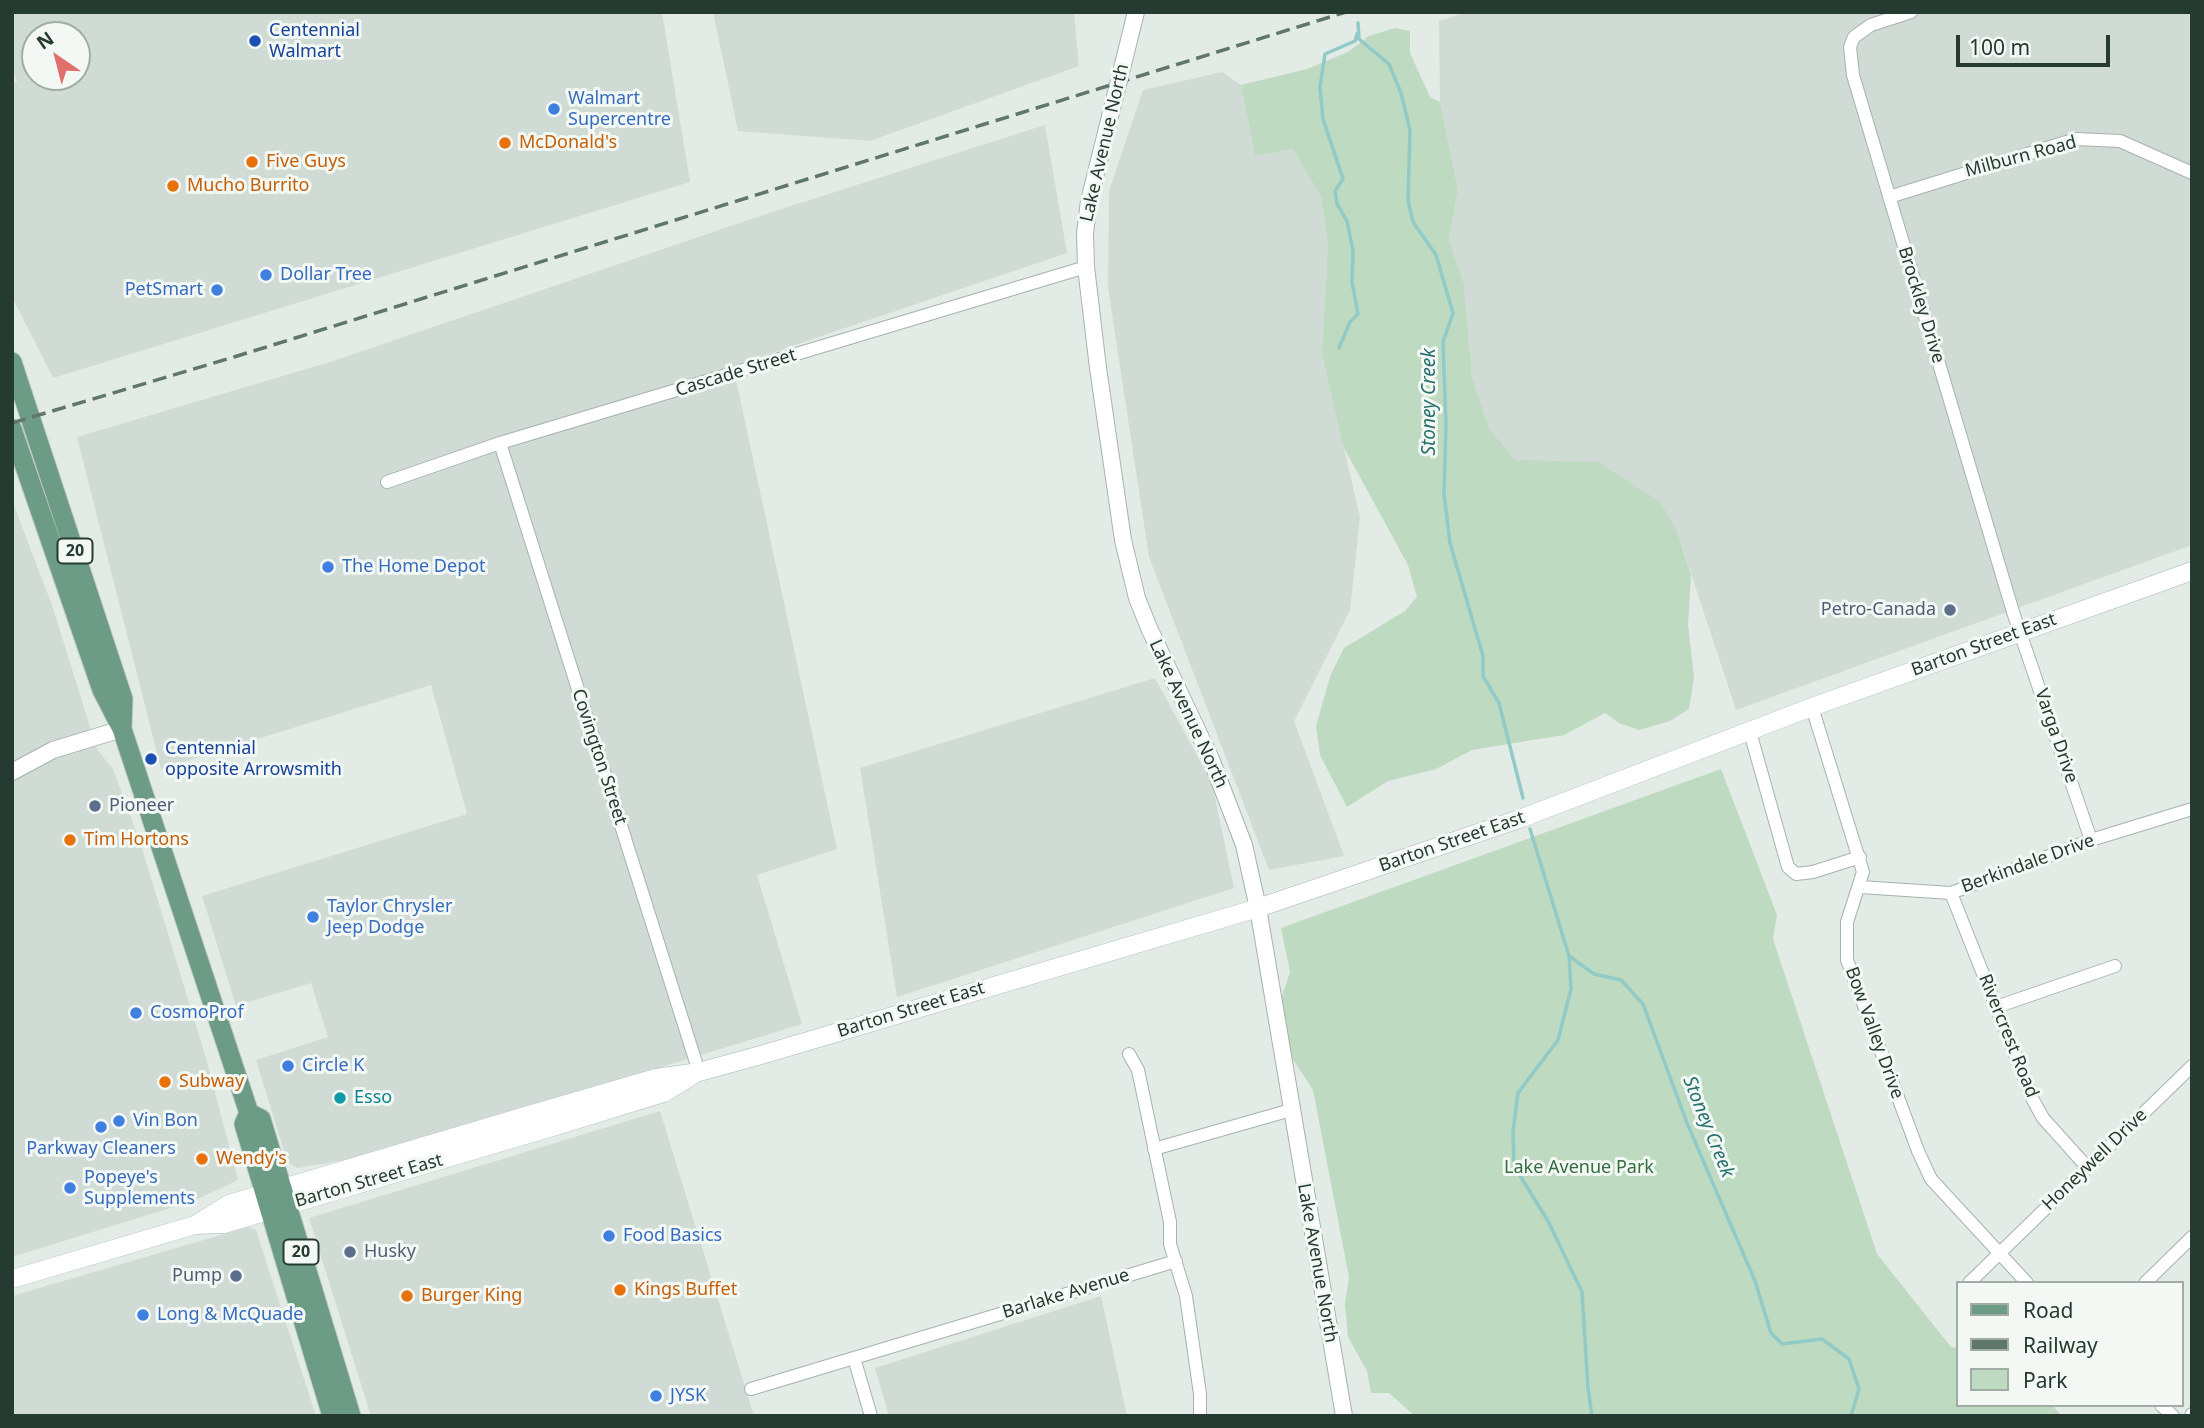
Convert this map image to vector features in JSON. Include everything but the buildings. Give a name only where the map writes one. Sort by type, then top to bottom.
[{"type":"main road","name":"20","points":[[12,362],[123,699],[122,729]]},
{"type":"main road","name":"20","points":[[12,429],[102,690],[122,729],[250,1112],[261,1119],[276,1199],[332,1416]]},
{"type":"main road","name":"Barton Street East","points":[[12,1279],[195,1224],[229,1204],[276,1199],[420,1157],[656,1078],[699,1072],[1258,908],[1522,818],[1812,707],[2192,571]]},
{"type":"main road","name":"20","points":[[276,1199],[351,1416]]},
{"type":"street","name":"Lake Avenue North","points":[[1136,12],[1089,201],[1086,267],[1127,559],[1149,628],[1211,759],[1239,828],[1258,908],[1344,1416]]},
{"type":"street","name":"Brockley Drive","points":[[1911,12],[1861,30],[1850,47],[1853,75],[2020,633]]},
{"type":"street","name":"Milburn Road","points":[[1889,197],[2076,139],[2120,141],[2192,173]]},
{"type":"street","name":"Cascade Street","points":[[387,482],[500,443],[1086,267]]},
{"type":"street","name":"Covington Street","points":[[500,443],[699,1072]]},
{"type":"street","name":"Varga Drive","points":[[2020,633],[2091,840]]},
{"type":"street","name":"Bow Valley Drive","points":[[1812,707],[1863,872],[1847,922],[1847,960],[1918,1151],[1931,1179],[2025,1281]]},
{"type":"street","points":[[12,772],[53,750],[122,729]]},
{"type":"street","points":[[1750,732],[1788,867],[1796,874],[1814,872],[1860,857]]},
{"type":"street","name":"Berkindale Drive","points":[[1860,887],[1951,893],[2091,840],[2191,812]]},
{"type":"street","name":"Rivercrest Road","points":[[1951,893],[2033,1100],[2043,1118],[2086,1166]]},
{"type":"street","points":[[1996,1007],[2115,966]]},
{"type":"street","points":[[1129,1054],[1138,1070],[1170,1222],[1170,1244],[1177,1261],[1191,1332],[1200,1394],[1200,1416]]},
{"type":"street","name":"Honeywell Drive","points":[[1971,1281],[2086,1166],[2192,1066]]},
{"type":"street","points":[[1154,1149],[1291,1110]]},
{"type":"street","points":[[2146,1281],[2192,1237]]},
{"type":"street","name":"Barlake Avenue","points":[[751,1389],[1177,1261]]},
{"type":"street","points":[[854,1358],[871,1416]]},
{"type":"shaded area","points":[[12,12],[662,12],[690,182],[53,378],[12,297],[12,83],[17,82],[12,69]]},
{"type":"shaded area","points":[[713,12],[1074,12],[1079,66],[870,141],[738,131]]},
{"type":"shaded area","points":[[1466,12],[2192,12],[2192,545],[1736,710],[1677,531],[1547,463],[1515,460],[1489,428],[1472,378],[1464,284],[1449,240],[1458,190],[1440,102],[1439,21]]},
{"type":"shaded area","points":[[1222,72],[1241,85],[1255,156],[1293,149],[1321,197],[1328,243],[1322,354],[1360,517],[1350,610],[1294,721],[1344,856],[1269,870],[1149,557],[1108,288],[1109,191],[1143,90]]},
{"type":"shaded area","points":[[1045,125],[1067,253],[733,366],[837,849],[757,875],[802,1024],[371,1156],[297,1168],[287,1161],[256,1060],[328,1037],[311,983],[236,1006],[202,896],[467,814],[431,685],[161,769],[77,437],[330,362],[772,212]]},
{"type":"shaded area","points":[[12,500],[53,608],[97,749],[113,769],[140,842],[206,1058],[238,1180],[196,1200],[12,1257]]},
{"type":"shaded area","points":[[1155,678],[1212,783],[1234,888],[897,997],[860,768]]},
{"type":"shaded area","points":[[660,1111],[754,1416],[371,1416],[309,1218]]},
{"type":"shaded area","points":[[248,1227],[256,1230],[316,1416],[12,1416],[12,1296]]},
{"type":"shaded area","points":[[1101,1296],[1127,1416],[889,1416],[875,1368]]},
{"type":"green space","points":[[1395,28],[1410,31],[1410,53],[1430,97],[1440,102],[1458,190],[1449,240],[1464,284],[1472,378],[1489,428],[1515,460],[1598,462],[1660,502],[1677,531],[1691,575],[1688,624],[1694,677],[1689,709],[1670,721],[1639,730],[1619,723],[1605,713],[1564,735],[1472,750],[1436,769],[1388,781],[1347,807],[1320,755],[1316,726],[1331,674],[1344,648],[1405,611],[1417,597],[1408,565],[1343,446],[1322,354],[1328,243],[1321,197],[1293,149],[1255,156],[1241,85],[1307,69],[1348,52],[1369,36]]},
{"type":"green space","name":"Lake Avenue Park","points":[[1721,769],[1777,915],[1773,939],[1877,1254],[1951,1347],[1955,1348],[1955,1407],[2054,1407],[2062,1416],[1414,1415],[1389,1393],[1371,1393],[1367,1371],[1348,1337],[1345,1304],[1349,1277],[1313,1090],[1281,1041],[1278,1008],[1290,972],[1281,928]]},
{"type":"waterway","name":"Stoney Creek","points":[[1358,23],[1359,39],[1389,64],[1401,93],[1410,130],[1408,201],[1413,222],[1436,255],[1453,313],[1443,342],[1446,425],[1444,494],[1450,543],[1483,656],[1483,676],[1499,703],[1523,798]]},
{"type":"waterway","points":[[1339,348],[1350,322],[1358,314],[1352,282],[1353,251],[1347,221],[1337,204],[1335,191],[1343,179],[1323,119],[1320,87],[1325,54],[1355,41],[1357,34]]},
{"type":"waterway","points":[[1530,829],[1569,956],[1571,989],[1558,1040],[1518,1093],[1513,1131],[1514,1166],[1548,1221],[1582,1292],[1592,1416]]},
{"type":"waterway","name":"Stoney Creek","points":[[1569,956],[1594,974],[1621,980],[1643,1004],[1687,1123],[1755,1281],[1771,1333],[1782,1344],[1822,1339],[1849,1359],[1859,1389],[1851,1416]]},
{"type":"railway","points":[[12,423],[234,357],[1346,12]]},
{"type":"place","name":"Centennial Walmart","points":[[255,41]]},
{"type":"place","name":"Walmart Supercentre","points":[[554,109]]},
{"type":"place","name":"McDonald's","points":[[505,143]]},
{"type":"place","name":"Five Guys","points":[[252,162]]},
{"type":"place","name":"Mucho Burrito","points":[[173,186]]},
{"type":"place","name":"Dollar Tree","points":[[266,275]]},
{"type":"place","name":"PetSmart","points":[[217,290]]},
{"type":"place","name":"The Home Depot","points":[[328,567]]},
{"type":"place","name":"Petro-Canada","points":[[1950,610]]},
{"type":"place","name":"Centennial opposite Arrowsmith","points":[[151,759]]},
{"type":"place","name":"Pioneer","points":[[95,806]]},
{"type":"place","name":"Tim Hortons","points":[[70,840]]},
{"type":"place","name":"Taylor Chrysler Jeep Dodge","points":[[313,917]]},
{"type":"place","name":"CosmoProf","points":[[136,1013]]},
{"type":"place","name":"Circle K","points":[[288,1066]]},
{"type":"place","name":"Subway","points":[[165,1082]]},
{"type":"place","name":"Esso","points":[[340,1098]]},
{"type":"place","name":"Vin Bon","points":[[119,1121]]},
{"type":"place","name":"Parkway Cleaners","points":[[101,1127]]},
{"type":"place","name":"Wendy's","points":[[202,1159]]},
{"type":"place","name":"Popeye's Supplements","points":[[70,1188]]},
{"type":"place","name":"Food Basics","points":[[609,1236]]},
{"type":"place","name":"Husky","points":[[350,1252]]},
{"type":"place","name":"Pump","points":[[236,1276]]},
{"type":"place","name":"Kings Buffet","points":[[620,1290]]},
{"type":"place","name":"Burger King","points":[[407,1296]]},
{"type":"place","name":"Long & McQuade","points":[[143,1315]]},
{"type":"place","name":"JYSK","points":[[656,1396]]}]
